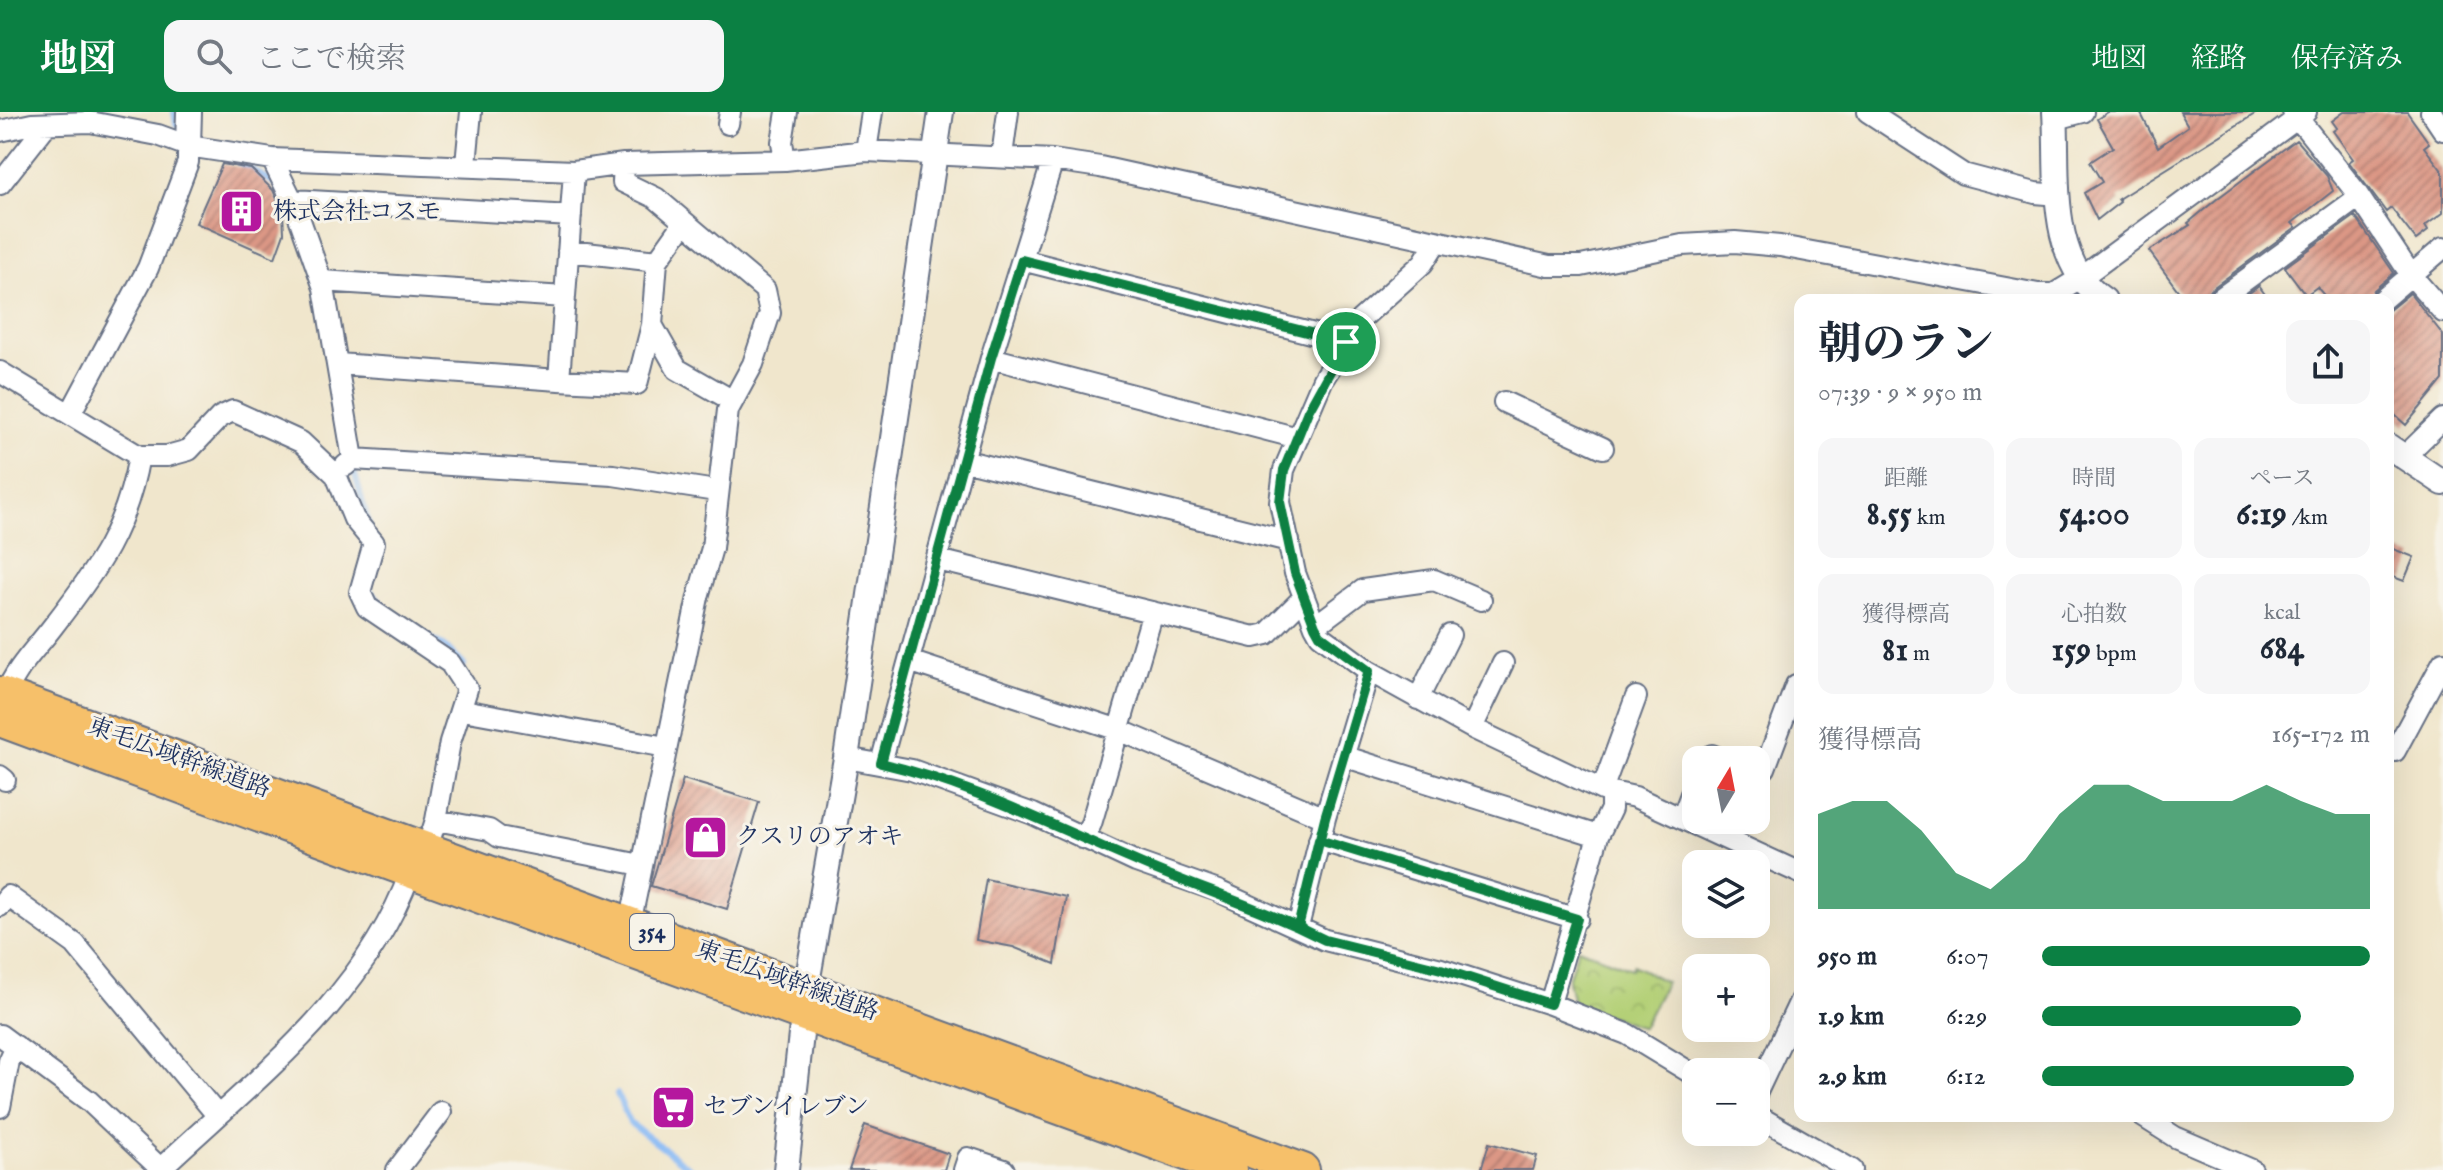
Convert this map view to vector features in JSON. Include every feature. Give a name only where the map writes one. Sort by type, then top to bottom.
[{"type":"highway","name":"東毛広域幹線道路","points":[[2,703],[424,847],[630,924],[805,1001],[1303,1170]]},
{"type":"highway","name":"東毛広域幹線道路","points":[[424,847],[1230,1170]]},
{"type":"street","points":[[70,414],[148,268],[188,162],[189,112]]},
{"type":"street","points":[[466,164],[471,112]]},
{"type":"street","points":[[785,160],[782,142],[787,112]]},
{"type":"street","points":[[866,151],[872,112]]},
{"type":"street","points":[[786,1170],[805,1001],[846,758],[941,112]]},
{"type":"street","points":[[1002,156],[1008,112]]},
{"type":"street","points":[[1868,112],[1963,174],[2035,193],[2059,195]]},
{"type":"street","points":[[2083,112],[2056,116],[2059,195],[2064,239],[2071,261],[2096,294]]},
{"type":"street","points":[[2431,112],[2443,130]]},
{"type":"street","points":[[2058,294],[2299,114],[2411,275],[2443,312]]},
{"type":"street","points":[[0,131],[90,122],[158,135],[188,146],[272,159],[466,164],[574,171],[624,164],[785,160],[866,151],[1053,160],[1100,167],[1549,266],[1581,266],[1682,245],[1735,242],[1780,246],[2038,294]]},
{"type":"street","points":[[0,184],[47,124]]},
{"type":"street","points":[[272,159],[293,200],[322,281],[353,459]]},
{"type":"street","points":[[881,763],[991,358],[1053,160]]},
{"type":"street","points":[[624,164],[623,182],[656,198],[765,290],[770,313],[753,364],[728,410],[716,491],[712,548],[698,597],[630,924]]},
{"type":"street","points":[[559,380],[574,171]]},
{"type":"street","points":[[2226,294],[2359,197]]},
{"type":"street","points":[[293,200],[571,216]]},
{"type":"street","points":[[338,364],[637,384],[652,325],[657,261],[684,223]]},
{"type":"street","points":[[1437,241],[1423,263],[1360,320],[1323,379],[1298,438],[1280,486],[1303,598],[1320,635],[1369,671],[1472,728],[1606,791],[1635,797],[1682,818]]},
{"type":"street","points":[[2389,294],[2443,248]]},
{"type":"street","points":[[568,251],[657,261]]},
{"type":"street","points":[[1022,260],[1346,342]]},
{"type":"street","points":[[322,281],[565,297]]},
{"type":"street","points":[[652,325],[677,369],[733,401]]},
{"type":"street","points":[[991,358],[1298,438]]},
{"type":"street","points":[[0,372],[139,456],[167,456],[189,450],[220,417],[233,411],[301,442],[336,475],[354,519],[374,543],[360,592],[367,607],[450,663],[467,689],[463,710],[450,742],[424,847],[394,911],[334,1004],[161,1169],[89,1101],[8,1040]]},
{"type":"street","points":[[1504,402],[1603,448]]},
{"type":"street","points":[[2443,419],[2396,451],[2443,483]]},
{"type":"street","points":[[2,703],[16,669],[81,588],[122,524],[139,456]]},
{"type":"street","points":[[336,475],[353,459],[613,475],[716,491]]},
{"type":"street","points":[[963,460],[1289,541]]},
{"type":"street","points":[[938,560],[1261,637],[1303,598]]},
{"type":"street","points":[[1315,626],[1363,590],[1434,580],[1481,600]]},
{"type":"street","points":[[1082,838],[1091,824],[1153,612]]},
{"type":"street","points":[[1418,699],[1450,635]]},
{"type":"street","points":[[909,661],[1119,730],[1325,818]]},
{"type":"street","points":[[2395,751],[2443,662]]},
{"type":"street","points":[[1472,728],[1503,663]]},
{"type":"street","points":[[1298,927],[1325,818],[1369,671]]},
{"type":"street","points":[[1770,755],[1794,694]]},
{"type":"street","points":[[1550,1004],[1577,919],[1598,836],[1611,809],[1606,791],[1636,697]]},
{"type":"street","points":[[463,710],[666,747]]},
{"type":"street","points":[[1343,756],[1598,836]]},
{"type":"street","points":[[846,758],[881,763],[1033,814],[1082,838],[1325,940],[1441,969],[1550,1004],[1627,1034],[1682,1067]]},
{"type":"street","points":[[424,847],[489,830],[499,837],[641,865]]},
{"type":"street","points":[[1716,834],[1794,870]]},
{"type":"street","points":[[1319,840],[1577,919]]},
{"type":"street","points":[[0,906],[8,896],[75,944],[217,1115]]},
{"type":"street","points":[[1770,1064],[1794,1014]]},
{"type":"street","points":[[0,1107],[9,1061],[8,1040]]},
{"type":"street","points":[[397,1170],[441,1112]]},
{"type":"street","points":[[2151,1122],[2170,1135],[2252,1170]]},
{"type":"street","points":[[1770,1123],[1852,1170]]},
{"type":"street","points":[[964,1170],[968,1158],[1004,1170]]},
{"type":"green space","points":[[1578,948],[1631,969],[1633,965],[1666,982],[1642,1028],[1573,1004],[1568,980]]},
{"type":"building","points":[[2108,112],[2140,112],[2158,147],[2188,126],[2180,112],[2258,112],[2118,199],[2120,202],[2097,220],[2084,193],[2102,182],[2090,162],[2113,147],[2097,119]]},
{"type":"building","points":[[2344,112],[2407,112],[2429,143],[2424,147],[2443,172],[2443,213],[2425,226],[2428,231],[2416,240],[2391,208],[2386,212],[2349,162],[2353,159],[2333,131],[2337,128],[2332,121]]},
{"type":"building","points":[[2296,140],[2327,176],[2333,191],[2292,223],[2296,227],[2208,294],[2181,294],[2149,251],[2190,225],[2188,223]]},
{"type":"building","name":"株式会社コスモ","points":[[222,164],[251,169],[273,190],[283,212],[284,233],[275,258],[196,223]]},
{"type":"building","points":[[2355,216],[2394,273],[2372,294],[2323,294],[2317,287],[2305,294],[2285,267]]},
{"type":"building","points":[[2259,286],[2265,294],[2248,294]]},
{"type":"building","points":[[2410,293],[2443,335],[2443,380],[2406,425],[2394,414],[2394,380],[2397,377],[2394,370],[2397,368],[2394,365],[2394,306]]},
{"type":"building","points":[[2394,549],[2414,557],[2404,581],[2394,577]]},
{"type":"building","points":[[683,779],[759,802],[727,909],[651,886]]},
{"type":"building","points":[[986,879],[1066,897],[1055,964],[1013,947],[976,940]]},
{"type":"building","points":[[865,1125],[949,1154],[944,1170],[849,1170]]},
{"type":"building","points":[[1489,1143],[1537,1156],[1533,1170],[1481,1170]]},
{"type":"waterway","points":[[174,112],[176,124],[183,128]]},
{"type":"waterway","points":[[237,161],[279,186]]},
{"type":"waterway","points":[[353,467],[369,525]]},
{"type":"waterway","points":[[369,589],[387,610]]},
{"type":"waterway","points":[[426,636],[445,646],[464,665]]},
{"type":"waterway","points":[[617,1094],[630,1123],[692,1170]]},
{"type":"place","name":"株式会社コスモ","points":[[242,212]]},
{"type":"place","name":"クスリのアオキ","points":[[705,837]]},
{"type":"place","name":"セブンイレブン","points":[[673,1107]]},
{"type":"route","points":[[1346,342],[1022,260],[991,358],[881,763],[912,770],[1033,814],[1136,862],[1218,891],[1298,927],[1300,911],[1319,840],[1577,919],[1550,1004],[1441,969],[1325,940],[1298,927],[1300,911],[1325,818],[1362,684],[1369,671],[1320,635],[1315,626],[1295,573],[1280,502],[1280,486],[1308,411],[1346,342]]}]
